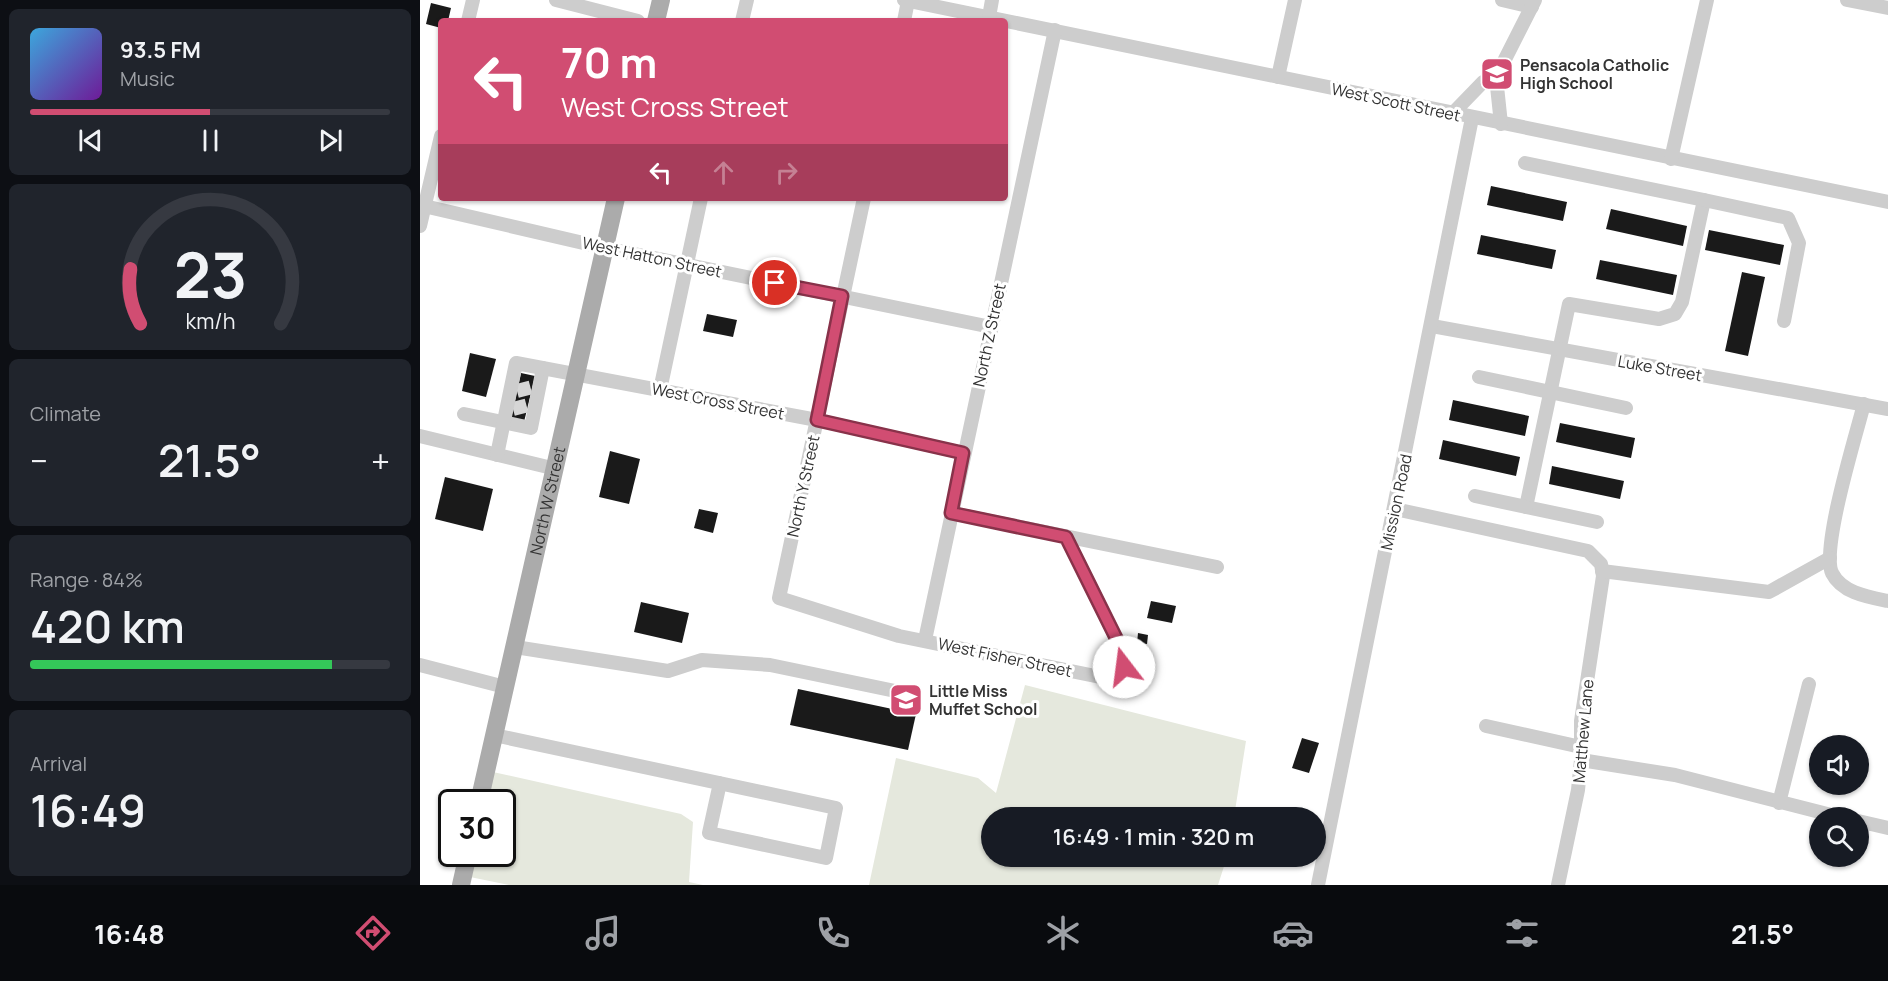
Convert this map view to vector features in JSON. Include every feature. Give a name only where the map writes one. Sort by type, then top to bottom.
[{"type":"main road","points":[[657,18],[661,0]]},
{"type":"main road","name":"North W Street","points":[[482,789],[578,375],[615,201]]},
{"type":"main road","points":[[460,885],[465,867]]},
{"type":"street","points":[[469,18],[473,0]]},
{"type":"street","points":[[556,0],[626,18]]},
{"type":"street","points":[[743,18],[747,0]]},
{"type":"street","points":[[989,17],[992,0]]},
{"type":"street","points":[[1278,78],[1294,0]]},
{"type":"street","points":[[1501,124],[1496,77],[1533,3],[1502,0]]},
{"type":"street","points":[[1671,159],[1707,0]]},
{"type":"street","points":[[1847,0],[1888,8]]},
{"type":"street","points":[[905,18],[912,1]]},
{"type":"street","name":"West Scott Street","points":[[912,1],[994,18]]},
{"type":"street","name":"West Scott Street","points":[[1008,21],[1888,202]]},
{"type":"street","name":"North Z Street","points":[[924,640],[1055,30]]},
{"type":"street","points":[[1452,114],[1483,82],[1496,77]]},
{"type":"street","name":"Mission Road","points":[[1318,885],[1472,118]]},
{"type":"street","points":[[420,226],[422,205],[438,147]]},
{"type":"street","points":[[1526,163],[1788,218],[1799,243],[1784,321]]},
{"type":"street","points":[[1526,507],[1569,304],[1659,319],[1675,314],[1682,302],[1704,200]]},
{"type":"street","points":[[660,390],[700,201]]},
{"type":"street","name":"North Y Street","points":[[779,598],[863,201]]},
{"type":"street","name":"West Hatton Street","points":[[422,205],[605,248],[990,327]]},
{"type":"street","name":"Luke Street","points":[[1432,326],[1888,409]]},
{"type":"street","name":"West Cross Street","points":[[508,414],[514,392],[516,363],[817,420],[963,453]]},
{"type":"street","points":[[464,414],[508,414],[531,428],[532,404],[543,368]]},
{"type":"street","points":[[1479,377],[1626,408]]},
{"type":"street","points":[[1864,404],[1836,515],[1830,558],[1831,571],[1844,587],[1888,601]]},
{"type":"street","points":[[497,454],[508,414]]},
{"type":"street","points":[[420,436],[555,469]]},
{"type":"street","points":[[1475,496],[1597,522]]},
{"type":"street","points":[[1395,509],[1588,551],[1596,556],[1603,573],[1769,592],[1830,558]]},
{"type":"street","points":[[951,513],[1217,567]]},
{"type":"street","name":"West Fisher Street","points":[[779,598],[855,624],[924,640],[1101,679],[1117,676],[1124,667],[1124,654],[1066,537]]},
{"type":"street","name":"Matthew Lane","points":[[1558,885],[1581,753],[1581,721],[1603,573]]},
{"type":"street","points":[[515,647],[668,671],[702,660],[770,665],[900,692]]},
{"type":"street","points":[[420,665],[505,687]]},
{"type":"street","points":[[1779,803],[1809,684]]},
{"type":"street","points":[[1486,726],[1581,753],[1809,810]]},
{"type":"street","points":[[494,735],[720,783],[836,808],[826,858],[709,833],[720,783]]},
{"type":"street","points":[[1869,824],[1888,828]]},
{"type":"shaded area","points":[[1025,685],[1246,741],[1236,807],[981,807],[981,867],[1224,867],[1218,885],[869,885],[896,758],[978,778],[996,793]]},
{"type":"shaded area","points":[[493,772],[681,814],[693,822],[689,882],[703,885],[509,885],[470,877],[472,867],[516,867],[516,789],[489,789]]},
{"type":"building","points":[[431,3],[451,8],[449,18],[438,18],[438,27],[426,24]]},
{"type":"building","points":[[1491,186],[1567,202],[1563,221],[1487,205]]},
{"type":"building","points":[[1611,209],[1687,226],[1683,246],[1606,229]]},
{"type":"building","points":[[1709,230],[1784,245],[1780,265],[1705,250]]},
{"type":"building","points":[[1481,235],[1556,250],[1552,269],[1477,254]]},
{"type":"building","points":[[1600,260],[1677,275],[1673,295],[1596,279]]},
{"type":"building","points":[[1742,272],[1765,277],[1748,356],[1725,351]]},
{"type":"building","points":[[707,314],[737,320],[733,337],[703,331]]},
{"type":"building","points":[[470,353],[496,359],[486,397],[462,391]]},
{"type":"building","points":[[521,373],[535,376],[524,422],[511,419]]},
{"type":"building","points":[[1453,400],[1529,416],[1525,436],[1449,420]]},
{"type":"building","points":[[1560,423],[1635,438],[1631,458],[1556,442]]},
{"type":"building","points":[[1443,440],[1520,457],[1516,476],[1439,459]]},
{"type":"building","points":[[610,451],[640,459],[629,504],[599,497]]},
{"type":"building","points":[[1552,466],[1624,481],[1620,499],[1549,484]]},
{"type":"building","points":[[445,477],[493,489],[483,531],[435,519]]},
{"type":"building","points":[[699,509],[718,513],[713,533],[694,528]]},
{"type":"building","points":[[1151,601],[1176,606],[1172,623],[1147,618]]},
{"type":"building","points":[[641,602],[689,613],[682,643],[634,632]]},
{"type":"building","points":[[1138,633],[1148,635],[1147,644],[1137,643]]},
{"type":"building","points":[[798,689],[916,714],[908,750],[790,725]]},
{"type":"building","points":[[1302,738],[1319,743],[1309,773],[1292,768]]},
{"type":"tunnel","points":[[517,391],[532,387]]},
{"type":"tunnel","points":[[513,409],[528,405]]},
{"type":"place","name":"Pensacola Catholic High School","points":[[1497,74]]},
{"type":"place","name":"Little Miss Muffet School","points":[[906,700]]},
{"type":"route","points":[[775,283],[842,296],[817,420],[963,453],[951,513],[1066,537],[1124,654],[1126,660],[1124,667]]}]
